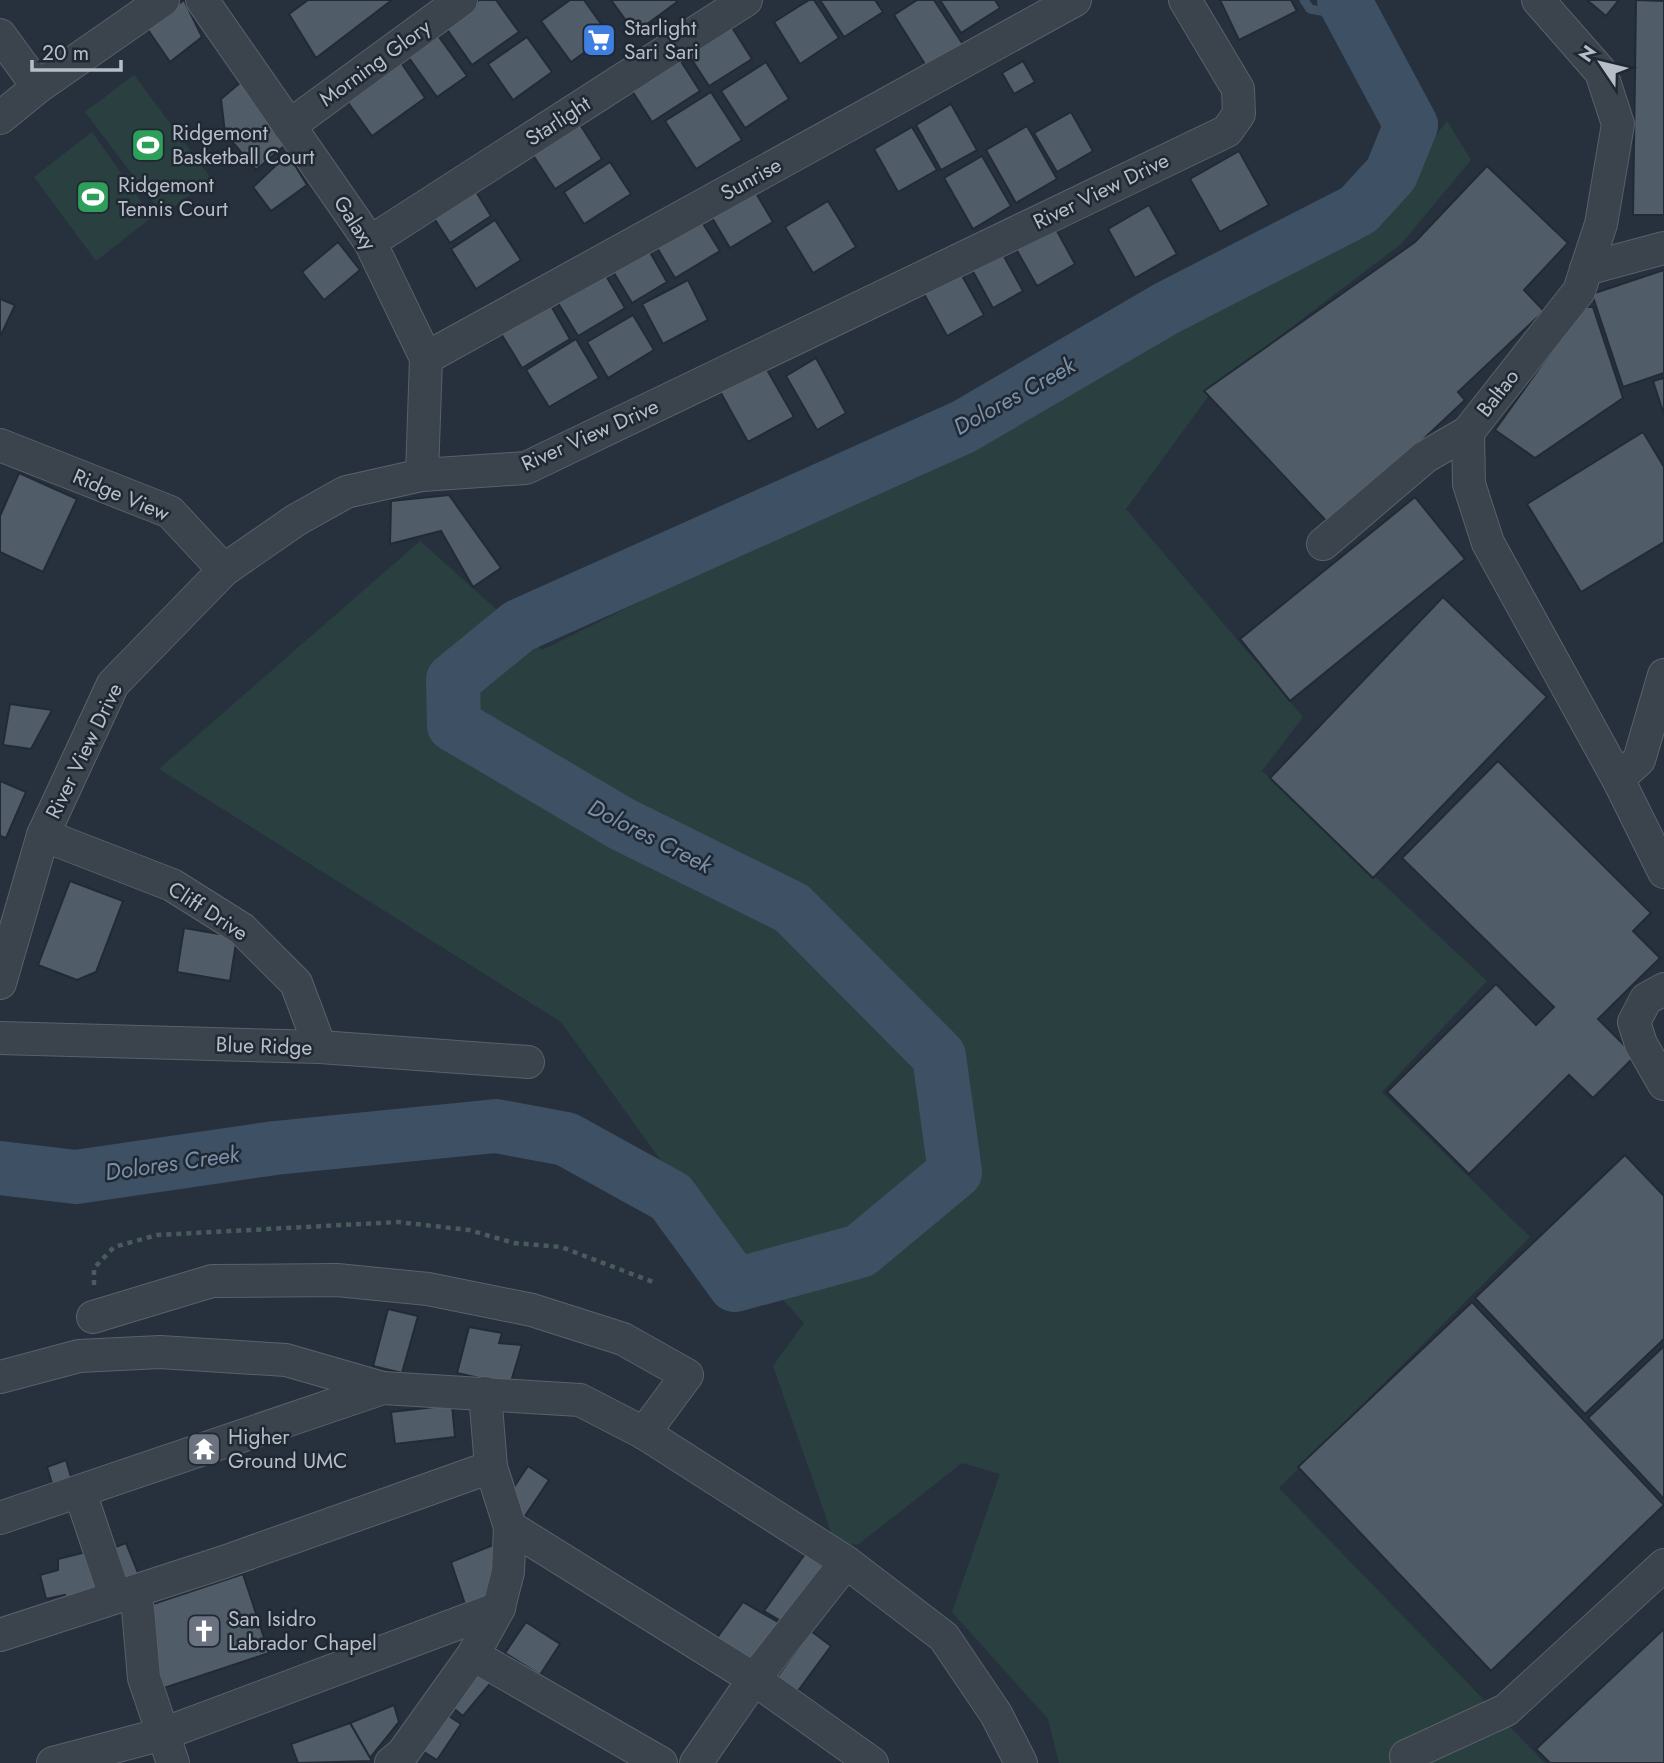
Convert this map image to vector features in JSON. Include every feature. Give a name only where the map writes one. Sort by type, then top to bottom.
[{"type":"street","points":[[0,118],[163,0]]},
{"type":"street","name":"Galaxy","points":[[202,0],[370,242],[426,358],[422,475]]},
{"type":"street","name":"Morning Glory","points":[[289,126],[461,0]]},
{"type":"street","name":"Starlight","points":[[370,242],[746,0]]},
{"type":"street","name":"Sunrise","points":[[426,358],[1075,0]]},
{"type":"street","name":"River View Drive","points":[[0,983],[43,835],[113,684],[224,570],[296,520],[346,492],[422,475],[526,468],[1227,131],[1239,114],[1238,89],[1185,0]]},
{"type":"street","name":"Baltao","points":[[1538,0],[1601,72],[1618,124],[1601,225],[1579,291],[1468,432],[1469,484],[1488,543],[1640,766],[1664,872]]},
{"type":"street","points":[[0,35],[38,88]]},
{"type":"street","points":[[1586,269],[1664,248]]},
{"type":"street","points":[[1323,544],[1425,457],[1468,432]]},
{"type":"street","name":"Ridge View","points":[[0,446],[170,512],[224,570]]},
{"type":"street","points":[[1640,766],[1664,674]]},
{"type":"street","name":"Cliff Drive","points":[[43,835],[172,885],[242,929],[296,983],[320,1047]]},
{"type":"street","points":[[1664,989],[1646,999],[1634,1021],[1641,1044],[1664,1084]]},
{"type":"street","name":"Blue Ridge","points":[[0,1038],[320,1047],[528,1062]]},
{"type":"street","points":[[93,1317],[212,1281],[337,1280],[428,1289],[532,1310],[623,1339],[687,1375],[644,1433]]},
{"type":"street","points":[[0,1377],[79,1356],[160,1352],[286,1360],[383,1388],[580,1400],[644,1433],[846,1562],[944,1637],[996,1714],[1021,1763]]},
{"type":"street","points":[[0,1518],[383,1388]]},
{"type":"street","points":[[404,1760],[473,1655],[499,1608],[508,1572],[510,1527],[491,1467],[485,1393]]},
{"type":"street","points":[[0,1634],[127,1602],[224,1562],[491,1467]]},
{"type":"street","points":[[80,1493],[127,1602],[144,1678],[168,1749]]},
{"type":"street","points":[[510,1527],[754,1679],[872,1763]]},
{"type":"street","points":[[696,1763],[754,1679],[846,1562]]},
{"type":"street","points":[[1406,1756],[1506,1710],[1664,1565]]},
{"type":"street","points":[[53,1763],[168,1749],[499,1608]]},
{"type":"street","points":[[473,1655],[661,1763]]},
{"type":"path","points":[[93,1317],[94,1268],[114,1247],[157,1235],[229,1230],[398,1222],[469,1230],[514,1243],[561,1247],[653,1282]]},
{"type":"green space","name":"Ridgemont Basketball Court","points":[[134,75],[211,178],[163,215],[85,112]]},
{"type":"green space","points":[[1447,121],[1471,160],[1401,244],[1218,383],[1126,509],[1303,717],[1262,771],[1487,981],[1382,1092],[1530,1237],[1279,1488],[1545,1763],[1059,1763],[1048,1719],[952,1612],[1000,1474],[962,1463],[859,1544],[836,1546],[773,1366],[804,1323],[779,1295],[737,1266],[561,1022],[159,769],[420,541],[542,650],[1117,366],[1383,202]]},
{"type":"green space","name":"Ridgemont Tennis Court","points":[[92,132],[152,217],[96,261],[34,177]]},
{"type":"building","points":[[184,0],[202,37],[170,62],[146,27]]},
{"type":"building","points":[[308,0],[392,0],[316,58],[289,14]]},
{"type":"building","points":[[479,0],[496,0],[519,32],[472,65],[444,25]]},
{"type":"building","points":[[570,0],[584,0],[609,35],[571,62],[541,21]]},
{"type":"building","points":[[611,0],[676,0],[677,2],[635,33]]},
{"type":"building","points":[[809,0],[814,0],[839,38],[800,64],[774,22]]},
{"type":"building","points":[[820,0],[875,0],[883,12],[844,37]]},
{"type":"building","points":[[917,0],[934,0],[964,46],[928,69],[894,15]]},
{"type":"building","points":[[940,0],[995,0],[1000,8],[961,33]]},
{"type":"building","points":[[1220,0],[1291,0],[1297,11],[1239,40]]},
{"type":"building","points":[[1587,0],[1619,0],[1606,16]]},
{"type":"building","points":[[1636,0],[1664,1],[1664,215],[1633,215]]},
{"type":"building","points":[[726,18],[752,59],[709,86],[683,46]]},
{"type":"building","points":[[434,30],[467,76],[437,97],[404,51]]},
{"type":"building","points":[[527,37],[552,72],[513,100],[488,64]]},
{"type":"building","points":[[675,52],[700,91],[652,122],[627,83]]},
{"type":"building","points":[[398,58],[425,98],[372,136],[344,97]]},
{"type":"building","points":[[1023,61],[1035,82],[1014,94],[1002,73]]},
{"type":"building","points":[[766,62],[789,99],[745,128],[721,91]]},
{"type":"building","points":[[241,82],[290,141],[256,170],[225,133],[221,99]]},
{"type":"building","points":[[711,92],[742,140],[696,169],[665,121]]},
{"type":"building","points":[[951,104],[977,150],[941,170],[916,125]]},
{"type":"building","points":[[1071,112],[1093,151],[1057,172],[1034,133]]},
{"type":"building","points":[[574,115],[602,159],[555,189],[527,146]]},
{"type":"building","points":[[1027,126],[1057,179],[1016,203],[986,150]]},
{"type":"building","points":[[912,127],[937,170],[898,192],[874,149]]},
{"type":"building","points":[[1239,151],[1269,205],[1220,232],[1190,179]]},
{"type":"building","points":[[288,154],[307,185],[271,211],[253,187]]},
{"type":"building","points":[[982,156],[1011,206],[973,229],[944,178]]},
{"type":"building","points":[[610,162],[631,194],[584,224],[564,192]]},
{"type":"building","points":[[1487,166],[1568,243],[1524,290],[1544,311],[1458,392],[1465,400],[1331,526],[1204,391],[1415,242]]},
{"type":"building","points":[[470,182],[491,216],[450,243],[428,209]]},
{"type":"building","points":[[750,183],[773,222],[730,248],[705,206]]},
{"type":"building","points":[[828,201],[856,247],[813,273],[785,227]]},
{"type":"building","points":[[1149,205],[1177,254],[1135,278],[1108,229]]},
{"type":"building","points":[[697,214],[720,251],[675,278],[653,241]]},
{"type":"building","points":[[495,220],[521,260],[476,289],[451,249]]},
{"type":"building","points":[[1051,220],[1075,264],[1037,286],[1012,242]]},
{"type":"building","points":[[338,242],[360,270],[324,300],[302,272]]},
{"type":"building","points":[[647,247],[667,282],[632,303],[611,268]]},
{"type":"building","points":[[1001,251],[1023,291],[993,308],[971,268]]},
{"type":"building","points":[[955,263],[984,315],[947,336],[918,283]]},
{"type":"building","points":[[602,269],[625,308],[578,336],[555,298]]},
{"type":"building","points":[[1664,270],[1664,373],[1623,387],[1592,294]]},
{"type":"building","points":[[688,280],[708,320],[663,344],[642,304]]},
{"type":"building","points":[[546,297],[570,339],[522,368],[497,327]]},
{"type":"building","points":[[0,299],[15,305],[0,337]]},
{"type":"building","points":[[1583,307],[1593,307],[1623,398],[1535,458],[1495,430]]},
{"type":"building","points":[[633,315],[654,350],[608,378],[587,342]]},
{"type":"building","points":[[576,339],[599,378],[549,407],[526,370]]},
{"type":"building","points":[[816,358],[846,413],[817,430],[786,376]]},
{"type":"building","points":[[762,361],[794,417],[748,442],[717,386]]},
{"type":"building","points":[[1664,378],[1664,415],[1653,381]]},
{"type":"building","points":[[1643,432],[1664,467],[1664,542],[1581,592],[1527,504]]},
{"type":"building","points":[[19,473],[77,499],[43,572],[0,552],[0,516]]},
{"type":"building","points":[[449,495],[501,568],[473,587],[441,531],[390,544],[391,501]]},
{"type":"building","points":[[1415,497],[1465,559],[1290,701],[1240,639]]},
{"type":"building","points":[[1443,597],[1547,697],[1373,878],[1270,778]]},
{"type":"building","points":[[10,704],[52,710],[31,749],[3,745]]},
{"type":"building","points":[[1498,761],[1651,913],[1633,931],[1660,958],[1598,1019],[1635,1056],[1593,1098],[1569,1075],[1469,1174],[1387,1092],[1496,984],[1536,1025],[1554,1007],[1402,858]]},
{"type":"building","points":[[0,781],[26,792],[6,838],[0,836]]},
{"type":"building","points":[[70,881],[123,901],[96,972],[77,980],[38,965]]},
{"type":"building","points":[[184,928],[237,937],[230,981],[177,972]]},
{"type":"building","points":[[1625,1155],[1664,1196],[1664,1339],[1585,1414],[1475,1298]]},
{"type":"building","points":[[1472,1302],[1664,1505],[1491,1671],[1298,1467]]},
{"type":"building","points":[[388,1309],[418,1316],[402,1373],[373,1366]]},
{"type":"building","points":[[469,1327],[502,1333],[499,1343],[522,1345],[510,1385],[457,1373]]},
{"type":"building","points":[[1664,1346],[1664,1499],[1588,1418]]},
{"type":"building","points":[[452,1405],[455,1437],[395,1444],[391,1412]]},
{"type":"building","points":[[66,1460],[74,1487],[55,1493],[47,1467]]},
{"type":"building","points":[[528,1466],[549,1480],[523,1519],[506,1499]]},
{"type":"building","points":[[126,1543],[141,1580],[120,1588],[105,1551]]},
{"type":"building","points":[[493,1545],[496,1576],[488,1598],[465,1604],[451,1562]]},
{"type":"building","points":[[86,1552],[100,1596],[71,1607],[65,1595],[46,1599],[40,1575],[58,1570],[58,1559]]},
{"type":"building","points":[[805,1554],[830,1569],[786,1624],[764,1611]]},
{"type":"building","name":"San Isidro Labrador Chapel","points":[[243,1574],[269,1653],[164,1688],[138,1609]]},
{"type":"building","points":[[743,1602],[785,1626],[751,1671],[711,1646]]},
{"type":"building","points":[[526,1622],[560,1644],[540,1675],[505,1653]]},
{"type":"building","points":[[1664,1629],[1664,1763],[1550,1763],[1536,1749]]},
{"type":"building","points":[[811,1631],[831,1646],[792,1699],[772,1684]]},
{"type":"building","points":[[472,1664],[494,1679],[463,1716],[446,1702]]},
{"type":"building","points":[[394,1705],[399,1722],[370,1758],[350,1723]]},
{"type":"building","points":[[438,1709],[461,1724],[437,1760],[414,1746]]},
{"type":"building","points":[[350,1723],[372,1761],[298,1763],[291,1744]]},
{"type":"waterway","points":[[1304,0],[1310,9],[1353,17]]},
{"type":"waterway","name":"Dolores Creek","points":[[0,1168],[76,1177],[275,1148],[496,1126],[566,1139],[671,1197],[735,1285],[860,1251],[955,1172],[939,1056],[792,908],[622,824],[454,725],[453,680],[519,626],[963,427],[1167,308],[1358,210],[1391,174],[1411,125],[1344,0]]},
{"type":"place","name":"Starlight Sari Sari","points":[[599,40]]},
{"type":"place","name":"Ridgemont Basketball Court","points":[[148,145]]},
{"type":"place","name":"Ridgemont Tennis Court","points":[[93,197]]},
{"type":"place","name":"Higher Ground UMC","points":[[204,1449]]},
{"type":"place","name":"San Isidro Labrador Chapel","points":[[204,1631]]}]
